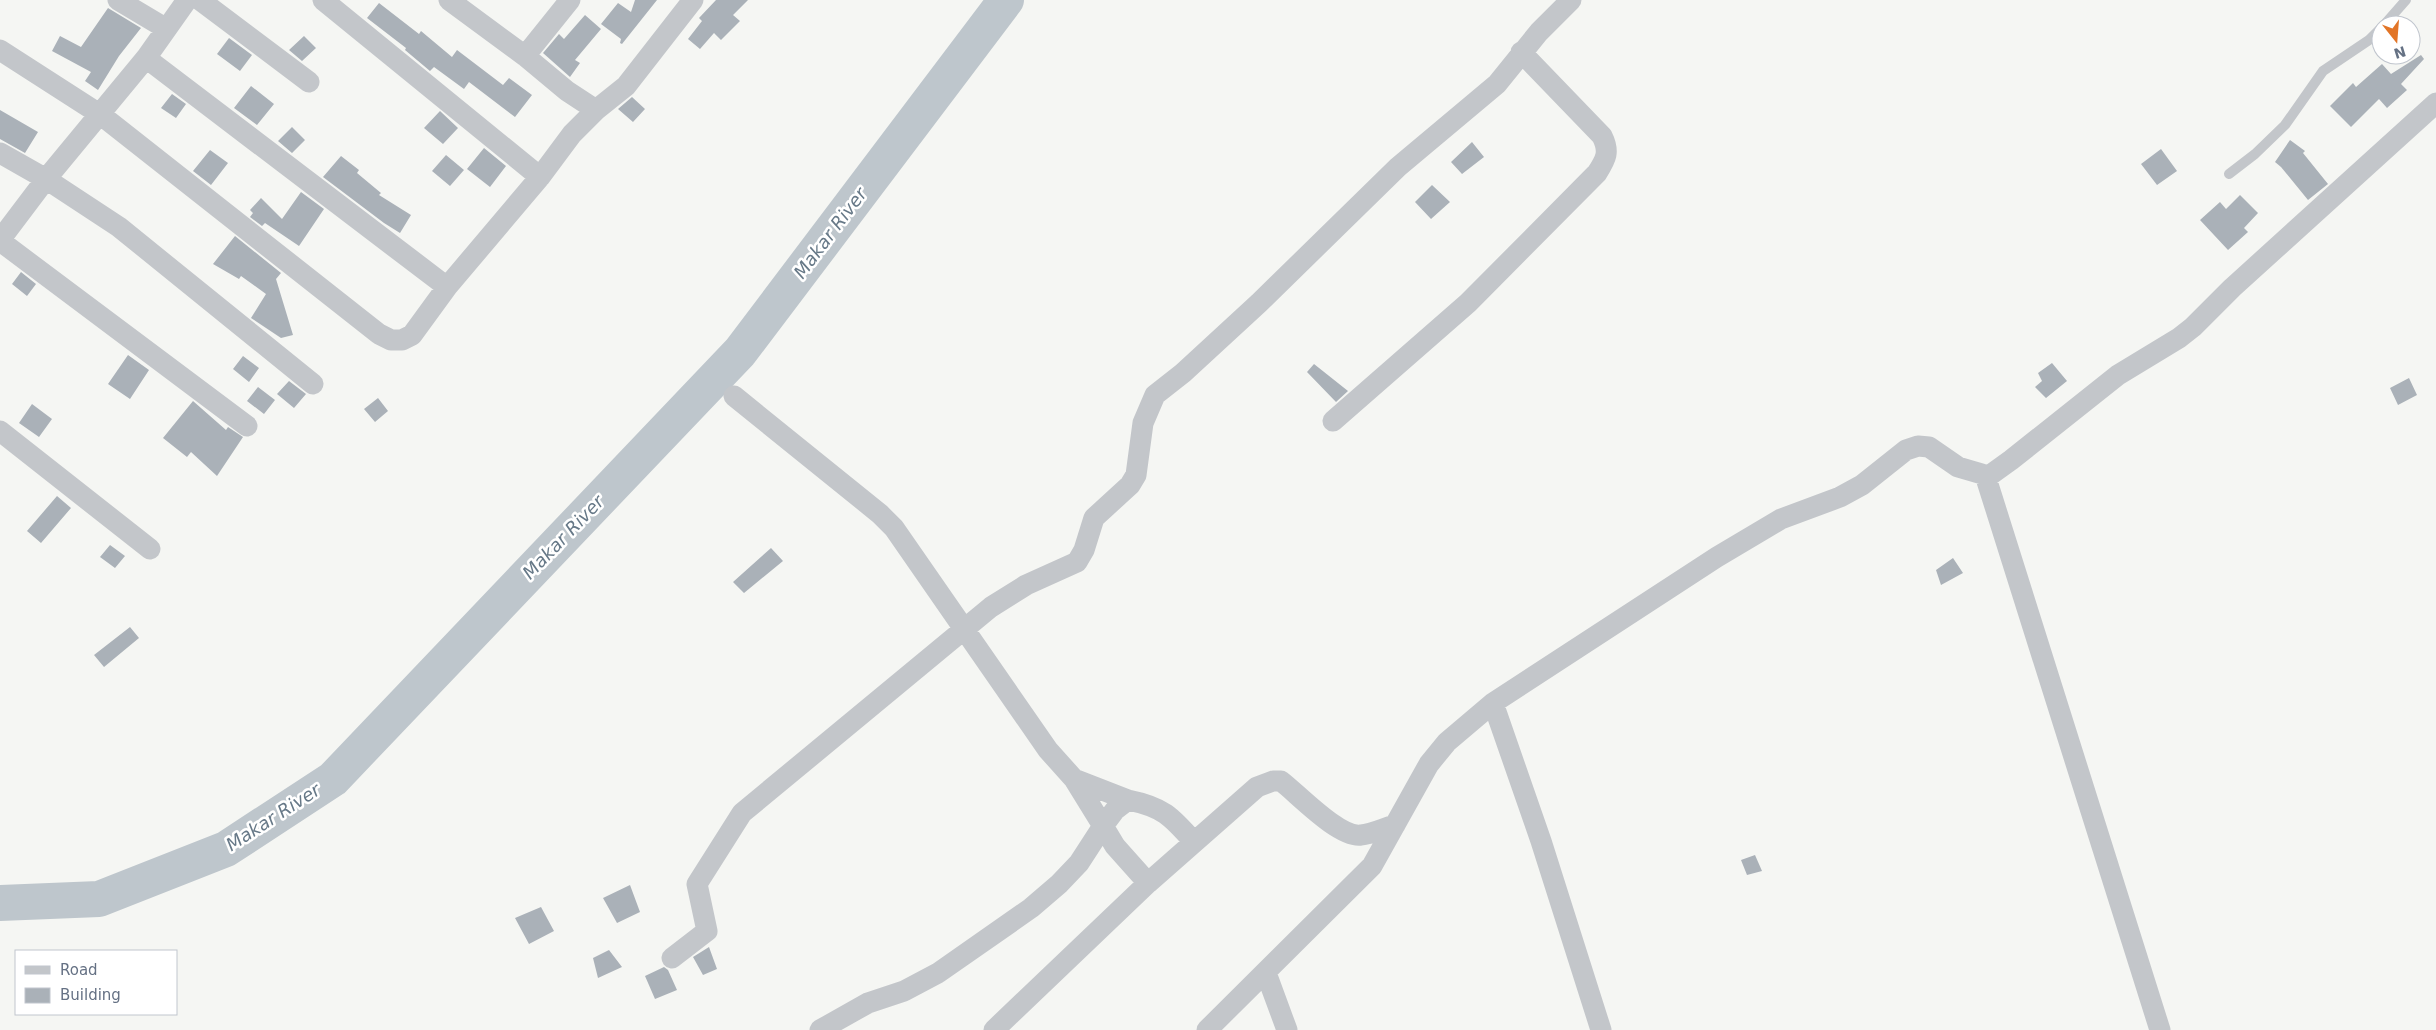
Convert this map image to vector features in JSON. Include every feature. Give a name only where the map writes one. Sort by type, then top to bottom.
[{"type":"street","points":[[118,0],[165,28]]},
{"type":"street","points":[[187,0],[165,28],[146,58],[101,115],[46,179],[0,241],[247,426]]},
{"type":"street","points":[[200,0],[309,82]]},
{"type":"street","points":[[324,0],[540,177]]},
{"type":"street","points":[[449,0],[596,110]]},
{"type":"street","points":[[525,56],[570,0]]},
{"type":"street","points":[[0,50],[101,115],[380,334],[391,340],[402,340],[412,335],[447,287],[540,177],[572,134],[596,110],[626,86],[693,0]]},
{"type":"street","points":[[672,958],[707,931],[697,884],[742,813],[991,607],[1026,584],[1077,562],[1084,550],[1094,518],[1130,485],[1136,475],[1143,424],[1155,395],[1252,310],[1398,167],[1491,89],[1521,52],[1571,0]]},
{"type":"street","points":[[1333,421],[1468,303],[1597,173],[1607,158],[1608,148],[1602,136],[1521,52]]},
{"type":"street","points":[[146,58],[447,287]]},
{"type":"street","points":[[1986,478],[2012,460],[2118,375],[2179,338],[2193,327],[2239,282],[2436,103]]},
{"type":"street","points":[[0,153],[46,179],[119,227],[313,384]]},
{"type":"street","points":[[734,396],[880,514],[894,528],[1048,750],[1074,779],[1115,846],[1148,884]]},
{"type":"street","points":[[0,431],[150,550]]},
{"type":"street","points":[[1207,1030],[1372,866],[1429,764],[1447,742],[1493,703],[1717,557],[1781,519],[1840,497],[1862,485],[1906,450],[1918,446],[1929,447],[1958,467],[1982,474],[1986,478],[2160,1030]]},
{"type":"street","points":[[1493,703],[1541,841],[1601,1030]]},
{"type":"street","points":[[1074,779],[1128,800],[1147,804],[1162,810],[1194,842]]},
{"type":"street","points":[[994,1030],[1148,884],[1257,787],[1273,781],[1281,781],[1302,800],[1338,827],[1359,836],[1395,825]]},
{"type":"street","points":[[820,1030],[868,1003],[904,991],[938,973],[1031,908],[1059,884],[1079,863],[1114,810],[1128,800]]},
{"type":"street","points":[[1359,836],[1372,866]]},
{"type":"street","points":[[1266,973],[1287,1030]]},
{"type":"lane","points":[[2393,15],[2406,0]]},
{"type":"lane","points":[[2229,174],[2255,154],[2285,125],[2323,71],[2371,37]]},
{"type":"building","points":[[635,0],[657,0],[622,44],[620,43],[621,39],[601,24],[618,3],[631,12]]},
{"type":"building","points":[[716,0],[748,0],[733,15],[740,21],[721,40],[714,33],[700,49],[688,39],[702,21],[699,18]]},
{"type":"building","points":[[379,3],[419,34],[421,31],[452,57],[457,50],[503,85],[509,78],[532,95],[515,117],[469,82],[464,89],[434,67],[430,71],[405,50],[406,48],[367,18]]},
{"type":"building","points":[[108,8],[141,28],[119,56],[98,90],[85,81],[91,72],[52,51],[60,36],[81,47]]},
{"type":"building","points":[[585,15],[601,29],[575,60],[580,63],[570,77],[543,53],[559,34],[564,39]]},
{"type":"building","points":[[304,36],[316,48],[302,61],[289,50]]},
{"type":"building","points":[[229,38],[252,55],[240,71],[217,54]]},
{"type":"building","points":[[2381,65],[2391,74],[2405,65],[2418,65],[2401,84],[2407,90],[2387,108],[2379,99],[2351,127],[2330,106],[2353,83],[2356,87]]},
{"type":"building","points":[[251,86],[274,104],[257,125],[234,108]]},
{"type":"building","points":[[172,94],[186,104],[176,118],[161,108]]},
{"type":"building","points":[[632,97],[645,109],[633,122],[618,109]]},
{"type":"building","points":[[0,110],[38,132],[25,153],[0,139]]},
{"type":"building","points":[[440,111],[458,128],[443,144],[424,128]]},
{"type":"building","points":[[292,127],[305,140],[292,153],[278,141]]},
{"type":"building","points":[[2290,140],[2305,151],[2303,153],[2328,184],[2308,200],[2275,162]]},
{"type":"building","points":[[1472,142],[1484,157],[1462,174],[1451,162]]},
{"type":"building","points":[[484,148],[506,166],[490,187],[467,169]]},
{"type":"building","points":[[2161,149],[2177,171],[2157,185],[2141,164]]},
{"type":"building","points":[[210,150],[228,163],[211,185],[193,171]]},
{"type":"building","points":[[446,155],[464,170],[450,186],[432,171]]},
{"type":"building","points":[[341,156],[359,170],[357,173],[381,193],[379,195],[411,215],[400,233],[323,177]]},
{"type":"building","points":[[1432,185],[1450,202],[1431,219],[1415,202]]},
{"type":"building","points":[[301,192],[324,209],[299,246],[265,223],[262,226],[250,217],[253,213],[250,210],[261,198],[282,219]]},
{"type":"building","points":[[2240,195],[2258,213],[2244,228],[2248,232],[2228,250],[2200,220],[2220,202],[2226,209]]},
{"type":"building","points":[[235,236],[281,273],[276,279],[293,335],[281,338],[251,318],[266,294],[241,276],[239,279],[213,264]]},
{"type":"building","points":[[21,272],[36,284],[27,296],[12,284]]},
{"type":"building","points":[[128,355],[149,370],[130,399],[108,384]]},
{"type":"building","points":[[243,356],[259,368],[249,382],[233,369]]},
{"type":"building","points":[[2052,363],[2067,381],[2046,398],[2035,387],[2042,381],[2038,373]]},
{"type":"building","points":[[1314,364],[1348,391],[1336,402],[1307,372]]},
{"type":"building","points":[[2409,378],[2417,395],[2398,405],[2390,388]]},
{"type":"building","points":[[289,381],[306,394],[294,408],[277,394]]},
{"type":"building","points":[[258,387],[275,400],[264,414],[247,401]]},
{"type":"building","points":[[378,398],[388,411],[375,422],[364,409]]},
{"type":"building","points":[[193,401],[226,430],[228,427],[243,437],[217,476],[191,452],[187,457],[163,438]]},
{"type":"building","points":[[32,404],[52,419],[39,437],[19,423]]},
{"type":"building","points":[[57,496],[71,508],[41,543],[27,531]]},
{"type":"building","points":[[110,545],[125,556],[115,568],[100,557]]},
{"type":"building","points":[[771,548],[783,561],[744,593],[733,582]]},
{"type":"building","points":[[1953,558],[1963,573],[1941,585],[1936,570]]},
{"type":"building","points":[[130,627],[139,638],[104,667],[94,655]]},
{"type":"building","points":[[1755,855],[1762,871],[1747,875],[1741,860]]},
{"type":"building","points":[[630,885],[640,912],[617,923],[603,898]]},
{"type":"building","points":[[541,907],[554,931],[529,944],[515,918]]},
{"type":"building","points":[[709,947],[717,969],[703,975],[693,957]]},
{"type":"building","points":[[609,950],[622,967],[598,978],[593,958]]},
{"type":"building","points":[[664,967],[668,970],[677,990],[655,999],[645,976]]},
{"type":"waterway","name":"Makar River","points":[[0,903],[99,899],[226,849],[333,779],[740,352],[1006,0]]}]
